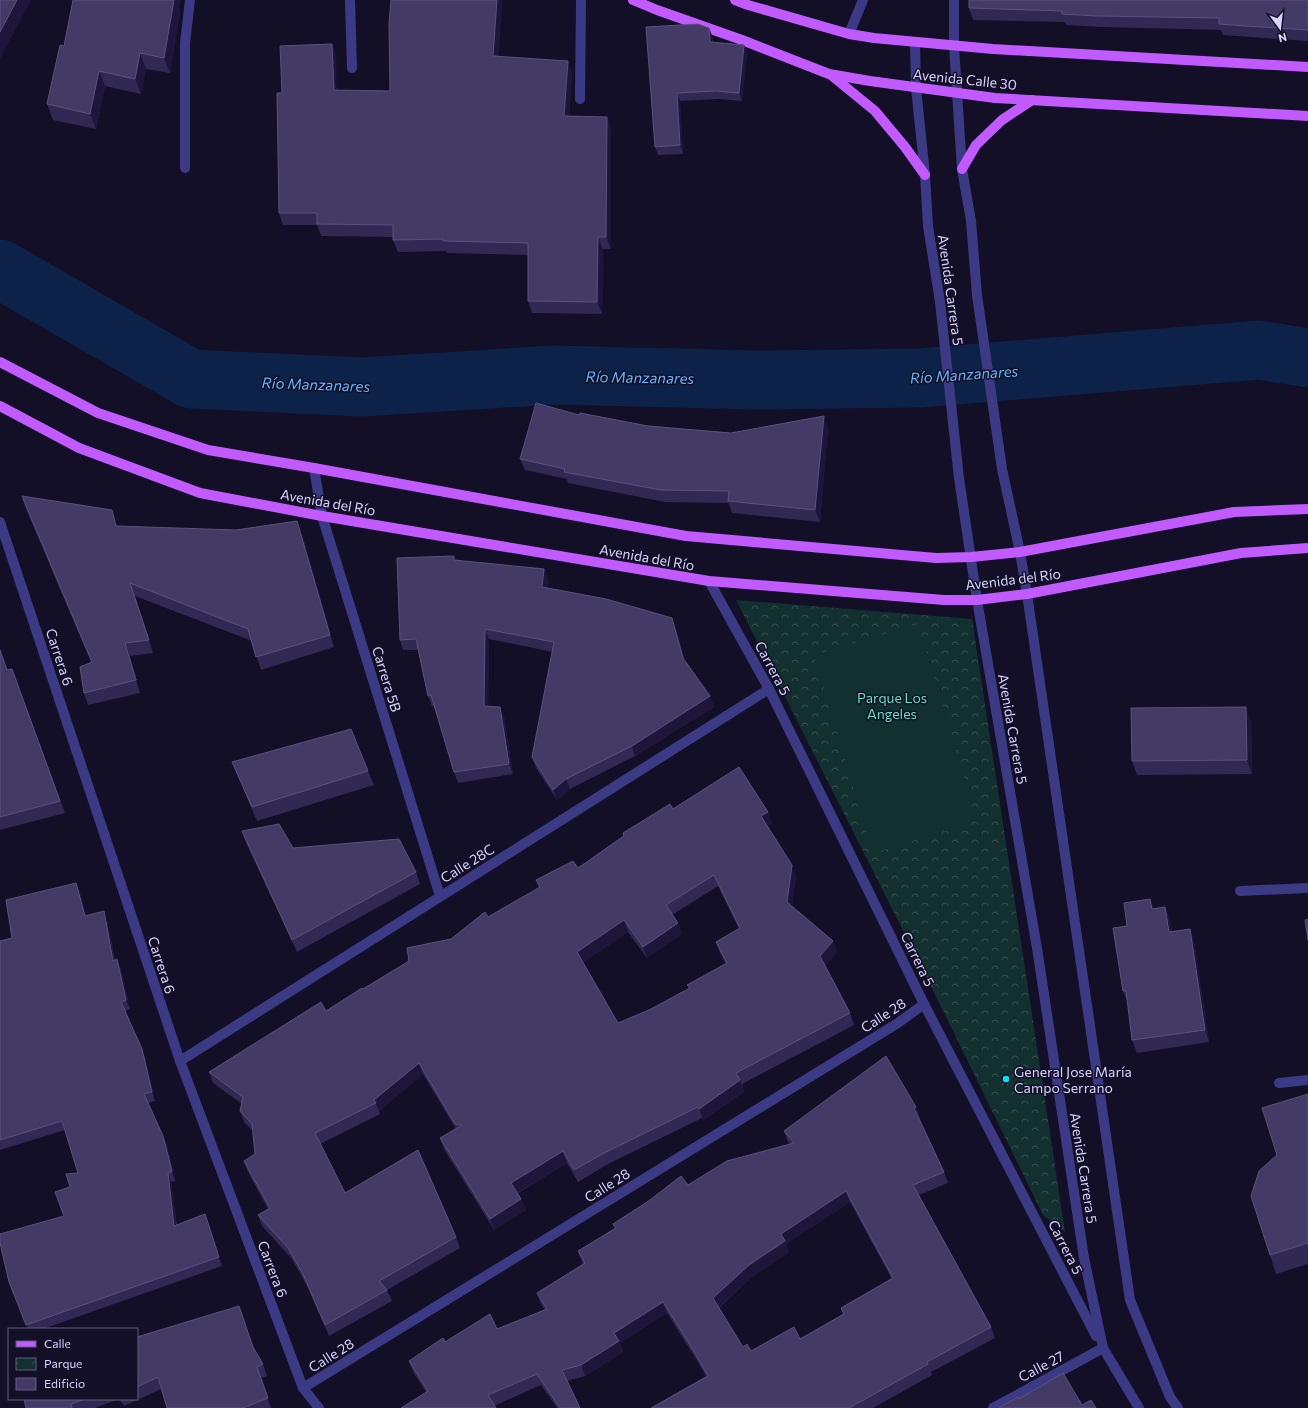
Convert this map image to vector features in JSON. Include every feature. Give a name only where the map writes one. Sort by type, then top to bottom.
[{"type":"main road","name":"Avenida Calle 30","points":[[633,0],[829,74],[916,88],[995,98],[1308,116]]},
{"type":"main road","points":[[735,0],[849,34],[915,42],[993,49],[1308,67]]},
{"type":"main road","points":[[829,74],[875,111],[905,147],[925,175]]},
{"type":"main road","points":[[962,169],[976,145],[1002,120],[1032,100]]},
{"type":"main road","name":"Avenida del Río","points":[[0,362],[98,413],[208,450],[686,536],[936,558],[971,557],[1020,552],[1234,512],[1308,509]]},
{"type":"main road","name":"Avenida del Río","points":[[0,406],[79,448],[200,493],[322,516],[709,581],[944,600],[977,600],[1027,594],[1241,553],[1308,548]]},
{"type":"street","points":[[185,168],[185,43],[190,0]]},
{"type":"street","points":[[350,0],[352,68]]},
{"type":"street","points":[[580,99],[581,0]]},
{"type":"street","points":[[849,34],[863,0]]},
{"type":"street","points":[[954,0],[954,46]]},
{"type":"street","name":"Avenida Carrera 5","points":[[915,42],[916,88],[925,175],[928,226],[940,302],[959,478],[977,600],[1037,948],[1084,1258],[1103,1348],[1139,1408]]},
{"type":"street","name":"Avenida Carrera 5","points":[[954,46],[962,169],[970,221],[977,295],[1002,469],[1020,552],[1027,594],[1130,1300],[1170,1397],[1178,1408]]},
{"type":"street","name":"Carrera 5B","points":[[314,468],[322,516],[440,896]]},
{"type":"street","name":"Carrera 6","points":[[0,522],[180,1060],[304,1388],[319,1408]]},
{"type":"street","name":"Carrera 5","points":[[709,581],[769,689],[924,1004],[1103,1348]]},
{"type":"street","name":"Calle 28C","points":[[180,1060],[769,689]]},
{"type":"street","points":[[1240,891],[1308,888]]},
{"type":"street","name":"Calle 28","points":[[304,1388],[892,1027],[924,1004]]},
{"type":"street","points":[[1279,1083],[1308,1080]]},
{"type":"street","name":"Calle 27","points":[[993,1408],[1103,1348]]},
{"type":"green space","name":"Parque Los Angeles","points":[[736,600],[972,619],[1065,1232],[1043,1215],[927,978]]},
{"type":"green space","points":[[918,624],[977,821],[873,853],[814,655]]},
{"type":"building","points":[[0,0],[17,0],[0,32]]},
{"type":"building","points":[[73,0],[174,0],[164,58],[140,53],[135,79],[99,71],[90,114],[47,104],[60,45],[64,46]]},
{"type":"building","points":[[391,0],[497,0],[493,56],[568,61],[564,116],[607,117],[606,237],[598,237],[597,302],[528,301],[528,243],[443,241],[443,239],[393,240],[393,225],[317,224],[317,213],[279,213],[277,93],[282,93],[280,46],[332,44],[334,90],[390,91],[389,24]]},
{"type":"building","points":[[969,0],[1308,0],[1308,30],[1219,24],[1219,18],[1098,16],[1062,14],[1062,11],[969,8]]},
{"type":"building","points":[[698,24],[709,28],[710,42],[744,45],[739,93],[716,91],[677,93],[680,145],[655,147],[646,27]]},
{"type":"building","points":[[536,403],[579,415],[580,413],[648,426],[731,433],[824,416],[815,510],[728,501],[729,491],[661,490],[564,472],[565,469],[520,459]]},
{"type":"building","points":[[22,496],[112,510],[116,526],[236,530],[297,521],[330,635],[256,657],[248,629],[130,583],[149,640],[125,643],[136,680],[84,693],[80,667],[92,662]]},
{"type":"building","points":[[454,556],[454,560],[544,569],[542,587],[606,599],[672,618],[683,658],[710,696],[632,746],[566,779],[553,790],[532,757],[554,642],[485,629],[484,706],[500,707],[509,764],[454,772],[431,695],[428,696],[416,639],[400,640],[397,558]]},
{"type":"building","points":[[0,650],[7,670],[12,669],[60,801],[0,817]]},
{"type":"building","points":[[1246,707],[1247,760],[1132,761],[1131,708]]},
{"type":"building","points":[[351,729],[368,771],[252,807],[232,762]]},
{"type":"building","points":[[739,767],[768,812],[761,816],[792,865],[787,902],[833,941],[820,956],[850,1013],[736,1073],[740,1080],[699,1109],[698,1107],[604,1153],[574,1170],[563,1151],[511,1183],[521,1199],[490,1219],[440,1138],[462,1125],[455,1124],[419,1063],[374,1100],[376,1103],[315,1133],[345,1193],[418,1150],[456,1237],[379,1281],[387,1290],[325,1325],[303,1274],[288,1248],[258,1215],[270,1208],[244,1161],[255,1154],[252,1124],[240,1111],[243,1097],[209,1072],[321,1002],[326,1011],[409,961],[407,948],[451,939],[485,912],[488,917],[540,887],[536,880],[573,861],[578,868],[624,836],[623,833],[670,804],[673,809]],"holes":[[[714,875],[740,928],[716,942],[727,963],[687,985],[690,988],[649,1010],[618,1023],[577,952],[624,920],[643,947],[678,923],[666,905]]]},
{"type":"building","points":[[279,824],[293,848],[399,839],[416,872],[292,940],[242,831]]},
{"type":"building","points":[[76,883],[85,916],[104,911],[113,961],[117,959],[126,1000],[121,1002],[142,1049],[152,1092],[144,1094],[163,1136],[172,1171],[168,1173],[174,1226],[205,1214],[219,1257],[26,1325],[9,1282],[0,1243],[0,1234],[64,1216],[55,1192],[70,1187],[66,1174],[78,1173],[62,1121],[0,1140],[0,941],[12,938],[6,900]]},
{"type":"building","points":[[1150,899],[1152,909],[1165,907],[1169,932],[1190,929],[1205,1030],[1132,1040],[1126,991],[1123,991],[1113,928],[1127,926],[1124,903]]},
{"type":"building","points":[[1308,919],[1308,940],[1305,920]]},
{"type":"building","points":[[886,1056],[916,1107],[914,1108],[944,1172],[913,1185],[991,1327],[927,1362],[928,1364],[849,1408],[651,1408],[708,1376],[663,1302],[614,1333],[619,1341],[581,1365],[562,1370],[580,1408],[560,1408],[537,1374],[488,1395],[496,1408],[401,1408],[428,1391],[409,1361],[443,1338],[445,1342],[490,1314],[497,1329],[547,1309],[537,1293],[585,1263],[578,1251],[616,1228],[613,1224],[650,1200],[681,1176],[688,1185],[727,1161],[794,1143],[784,1131]],"holes":[[[846,1191],[893,1278],[841,1308],[844,1314],[800,1339],[794,1327],[751,1351],[747,1344],[743,1347],[713,1298],[749,1265],[785,1241],[781,1234]]]},
{"type":"building","points":[[1308,1094],[1308,1243],[1270,1255],[1251,1196],[1259,1171],[1277,1155],[1262,1108]]},
{"type":"building","points":[[239,1306],[253,1347],[263,1364],[257,1367],[268,1398],[243,1408],[167,1408],[158,1377],[138,1387],[138,1337]]},
{"type":"building","points":[[1063,1373],[1082,1405],[1091,1400],[1096,1408],[999,1408],[1018,1397],[1019,1399]]},
{"type":"building","points":[[24,1400],[82,1400],[71,1404],[72,1408],[26,1408]]},
{"type":"waterway","name":"Río Manzanares","points":[[0,269],[191,379],[362,387],[554,375],[756,380],[920,378],[1259,350],[1308,358]]},
{"type":"place","name":"General Jose María Campo Serrano","points":[[1006,1079]]}]
